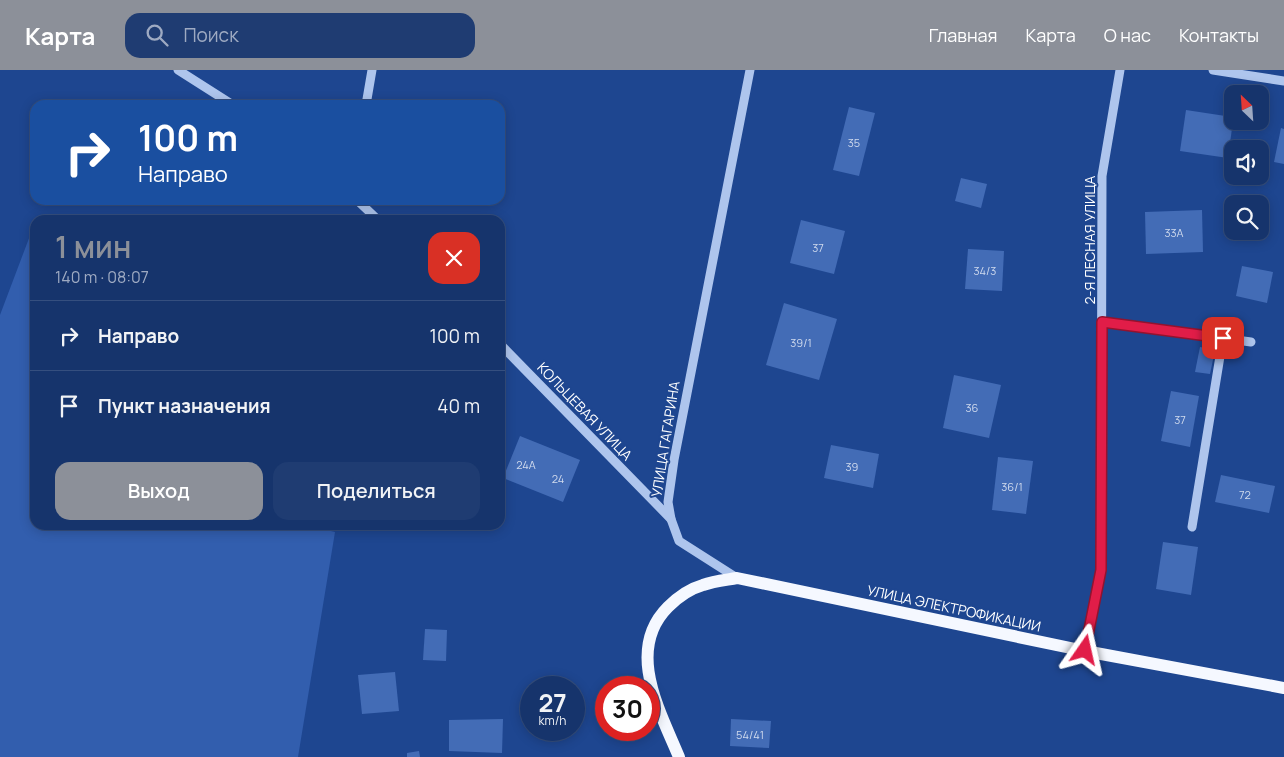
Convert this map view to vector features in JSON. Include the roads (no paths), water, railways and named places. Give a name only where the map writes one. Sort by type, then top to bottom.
[{"type":"main road","name":"УЛИЦА ЭЛЕКТРОФИКАЦИИ","points":[[737,578],[1085,650],[1284,688]]},
{"type":"main road","points":[[678,757],[649,678],[649,637],[661,614],[680,595],[703,585],[737,578]]},
{"type":"street","points":[[178,70],[225,100]]},
{"type":"street","points":[[367,100],[372,70]]},
{"type":"street","name":"УЛИЦА ГАГАРИНА","points":[[737,578],[679,541],[671,519],[668,502],[671,476],[750,70]]},
{"type":"street","name":"2-Я ЛЕСНАЯ УЛИЦА","points":[[1085,650],[1101,570],[1102,176],[1120,70]]},
{"type":"street","points":[[1213,70],[1284,81]]},
{"type":"street","points":[[1102,322],[1251,342]]},
{"type":"street","points":[[1192,527],[1223,338]]},
{"type":"street","name":"КОЛЬЦЕВАЯ УЛИЦА","points":[[505,349],[671,519]]}]
